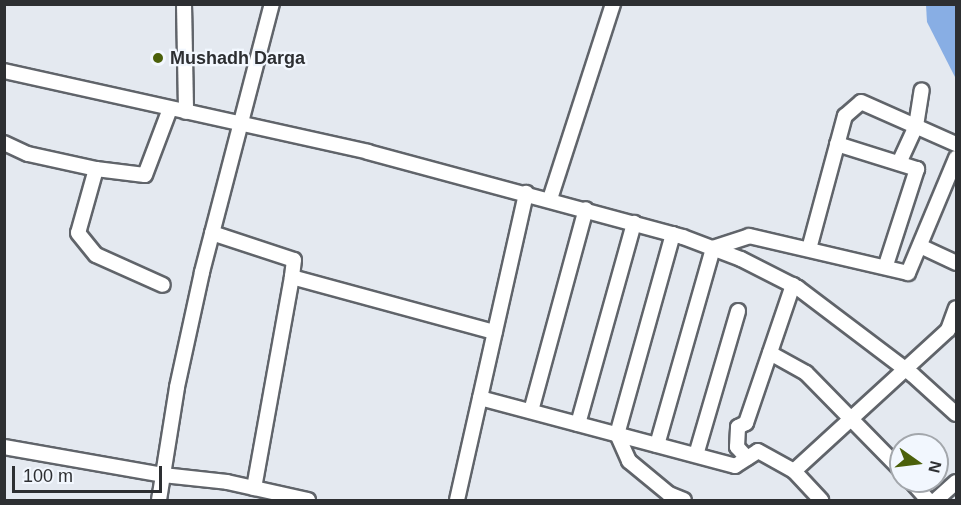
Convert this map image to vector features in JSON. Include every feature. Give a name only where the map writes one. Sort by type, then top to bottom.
[{"type":"street","points":[[184,4],[186,112]]},
{"type":"street","points":[[159,501],[177,387],[212,233],[272,4]]},
{"type":"street","points":[[550,199],[613,4]]},
{"type":"street","points":[[4,71],[239,123],[526,193],[673,234],[713,248],[794,285],[905,369],[957,414]]},
{"type":"street","points":[[899,163],[916,126],[922,90]]},
{"type":"street","points":[[809,249],[845,116],[861,102],[957,144]]},
{"type":"street","points":[[4,143],[28,154],[96,169],[145,175],[171,109]]},
{"type":"street","points":[[837,144],[917,169],[886,266]]},
{"type":"street","points":[[713,248],[749,236],[886,266],[908,273],[957,158]]},
{"type":"street","points":[[96,169],[78,233],[96,255],[163,285]]},
{"type":"street","points":[[457,501],[526,193]]},
{"type":"street","points":[[531,411],[586,209]]},
{"type":"street","points":[[578,424],[634,223]]},
{"type":"street","points":[[212,233],[294,260],[254,488]]},
{"type":"street","points":[[673,234],[617,434],[629,461],[669,494],[684,501]]},
{"type":"street","points":[[920,246],[957,263]]},
{"type":"street","points":[[657,445],[713,248]]},
{"type":"street","points":[[292,277],[495,332]]},
{"type":"street","points":[[747,458],[737,447],[738,427],[746,423],[794,285]]},
{"type":"street","points":[[794,471],[948,330],[957,308]]},
{"type":"street","points":[[696,455],[738,311]]},
{"type":"street","points":[[770,353],[806,373],[853,417],[889,457]]},
{"type":"street","points":[[480,398],[735,466],[758,451],[794,471],[821,501]]},
{"type":"street","points":[[4,447],[163,475],[254,488],[308,501]]},
{"type":"street","points":[[936,501],[957,482]]},
{"type":"water","points":[[926,5],[956,5],[956,79],[927,22]]},
{"type":"place","name":"Mushadh Darga","points":[[158,58]]}]
